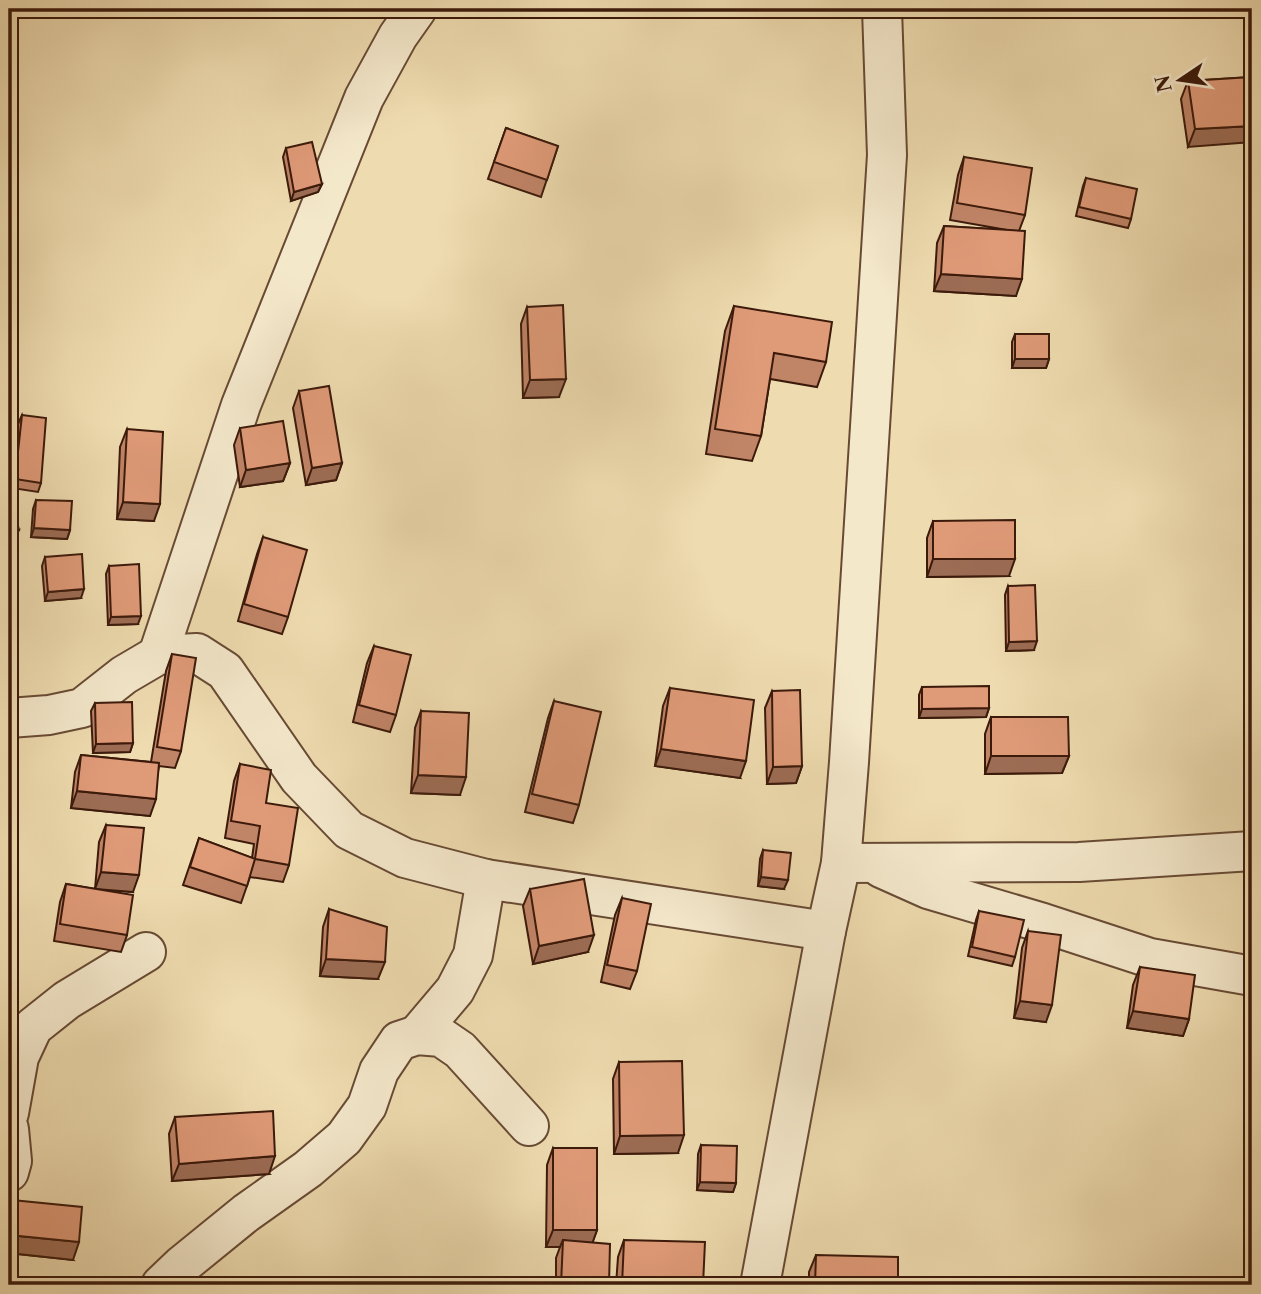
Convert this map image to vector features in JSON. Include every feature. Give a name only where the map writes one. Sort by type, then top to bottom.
[{"type":"street","points":[[158,655],[241,405],[364,98],[398,36],[417,9]]},
{"type":"street","points":[[760,1285],[826,931],[855,863],[849,762],[887,155],[882,9]]},
{"type":"street","points":[[9,718],[49,715],[82,708],[124,674],[158,655],[197,653],[225,671],[299,778],[349,830],[405,858],[485,879],[826,931]]},
{"type":"street","points":[[855,863],[1079,862],[1252,850]]},
{"type":"street","points":[[855,863],[928,889],[1150,958],[1252,976]]},
{"type":"street","points":[[417,1035],[455,990],[473,955],[485,879]]},
{"type":"street","points":[[9,1113],[19,1057],[33,1027],[67,1000],[146,952]]},
{"type":"street","points":[[160,1285],[192,1256],[308,1169],[344,1138],[367,1106],[379,1071],[399,1041],[417,1035],[441,1037],[460,1050],[529,1126]]},
{"type":"street","points":[[9,1129],[12,1161],[9,1172]]},
{"type":"building","points":[[1252,77],[1252,126],[1195,129],[1188,81]]},
{"type":"building","points":[[506,128],[558,146],[547,180],[494,162]]},
{"type":"building","points":[[312,142],[322,184],[294,192],[286,148]]},
{"type":"building","points":[[964,157],[1032,168],[1025,215],[957,203]]},
{"type":"building","points":[[1086,178],[1137,189],[1131,219],[1079,207]]},
{"type":"building","points":[[944,226],[1025,231],[1022,279],[941,274]]},
{"type":"building","points":[[563,305],[566,379],[530,380],[527,307]]},
{"type":"building","points":[[734,306],[832,322],[826,362],[774,353],[761,436],[715,429]]},
{"type":"building","points":[[1015,334],[1049,334],[1049,359],[1015,359]]},
{"type":"building","points":[[329,386],[342,463],[312,468],[299,391]]},
{"type":"building","points":[[22,415],[46,418],[41,483],[15,479]]},
{"type":"building","points":[[283,421],[290,463],[246,470],[240,428]]},
{"type":"building","points":[[127,429],[163,432],[160,504],[123,502]]},
{"type":"building","points":[[36,500],[72,501],[70,530],[34,528]]},
{"type":"building","points":[[9,502],[12,502],[19,530],[9,532]]},
{"type":"building","points":[[1015,520],[1015,559],[933,559],[933,521]]},
{"type":"building","points":[[263,537],[307,550],[288,617],[244,604]]},
{"type":"building","points":[[82,554],[84,589],[48,592],[45,557]]},
{"type":"building","points":[[139,564],[141,616],[111,617],[109,566]]},
{"type":"building","points":[[1035,585],[1037,641],[1009,642],[1008,586]]},
{"type":"building","points":[[374,646],[411,655],[396,715],[359,705]]},
{"type":"building","points":[[172,654],[196,658],[181,751],[157,747]]},
{"type":"building","points":[[989,686],[989,708],[922,709],[922,687]]},
{"type":"building","points":[[670,688],[754,700],[746,761],[661,749]]},
{"type":"building","points":[[800,690],[802,766],[773,767],[772,691]]},
{"type":"building","points":[[554,701],[601,712],[579,805],[532,794]]},
{"type":"building","points":[[132,702],[133,743],[96,744],[95,703]]},
{"type":"building","points":[[421,711],[469,713],[466,777],[418,775]]},
{"type":"building","points":[[991,717],[1068,717],[1069,756],[991,756]]},
{"type":"building","points":[[81,755],[159,763],[156,799],[77,791]]},
{"type":"building","points":[[240,764],[271,770],[266,803],[298,808],[289,865],[255,859],[260,826],[231,821]]},
{"type":"building","points":[[106,825],[144,828],[139,875],[101,872]]},
{"type":"building","points":[[199,838],[255,859],[247,886],[190,867]]},
{"type":"building","points":[[763,850],[791,853],[788,880],[761,877]]},
{"type":"building","points":[[584,879],[594,935],[539,946],[530,889]]},
{"type":"building","points":[[66,884],[133,895],[127,935],[60,924]]},
{"type":"building","points":[[622,898],[651,904],[637,971],[607,965]]},
{"type":"building","points":[[329,909],[387,927],[385,962],[326,959]]},
{"type":"building","points":[[979,911],[1024,920],[1015,957],[972,947]]},
{"type":"building","points":[[1028,931],[1061,935],[1052,1005],[1020,1001]]},
{"type":"building","points":[[1140,967],[1195,975],[1189,1019],[1133,1011]]},
{"type":"building","points":[[682,1061],[684,1135],[620,1136],[619,1062]]},
{"type":"building","points":[[273,1111],[275,1156],[179,1164],[175,1117]]},
{"type":"building","points":[[701,1145],[737,1146],[736,1183],[700,1182]]},
{"type":"building","points":[[553,1148],[597,1148],[597,1230],[553,1230]]},
{"type":"building","points":[[12,1200],[82,1207],[79,1242],[9,1235]]},
{"type":"building","points":[[563,1240],[610,1244],[609,1285],[561,1285]]},
{"type":"building","points":[[624,1240],[705,1242],[703,1285],[622,1285]]},
{"type":"building","points":[[816,1255],[898,1257],[898,1285],[815,1285]]},
{"type":"building","points":[[217,1278],[246,1282],[246,1285],[217,1285]]}]
